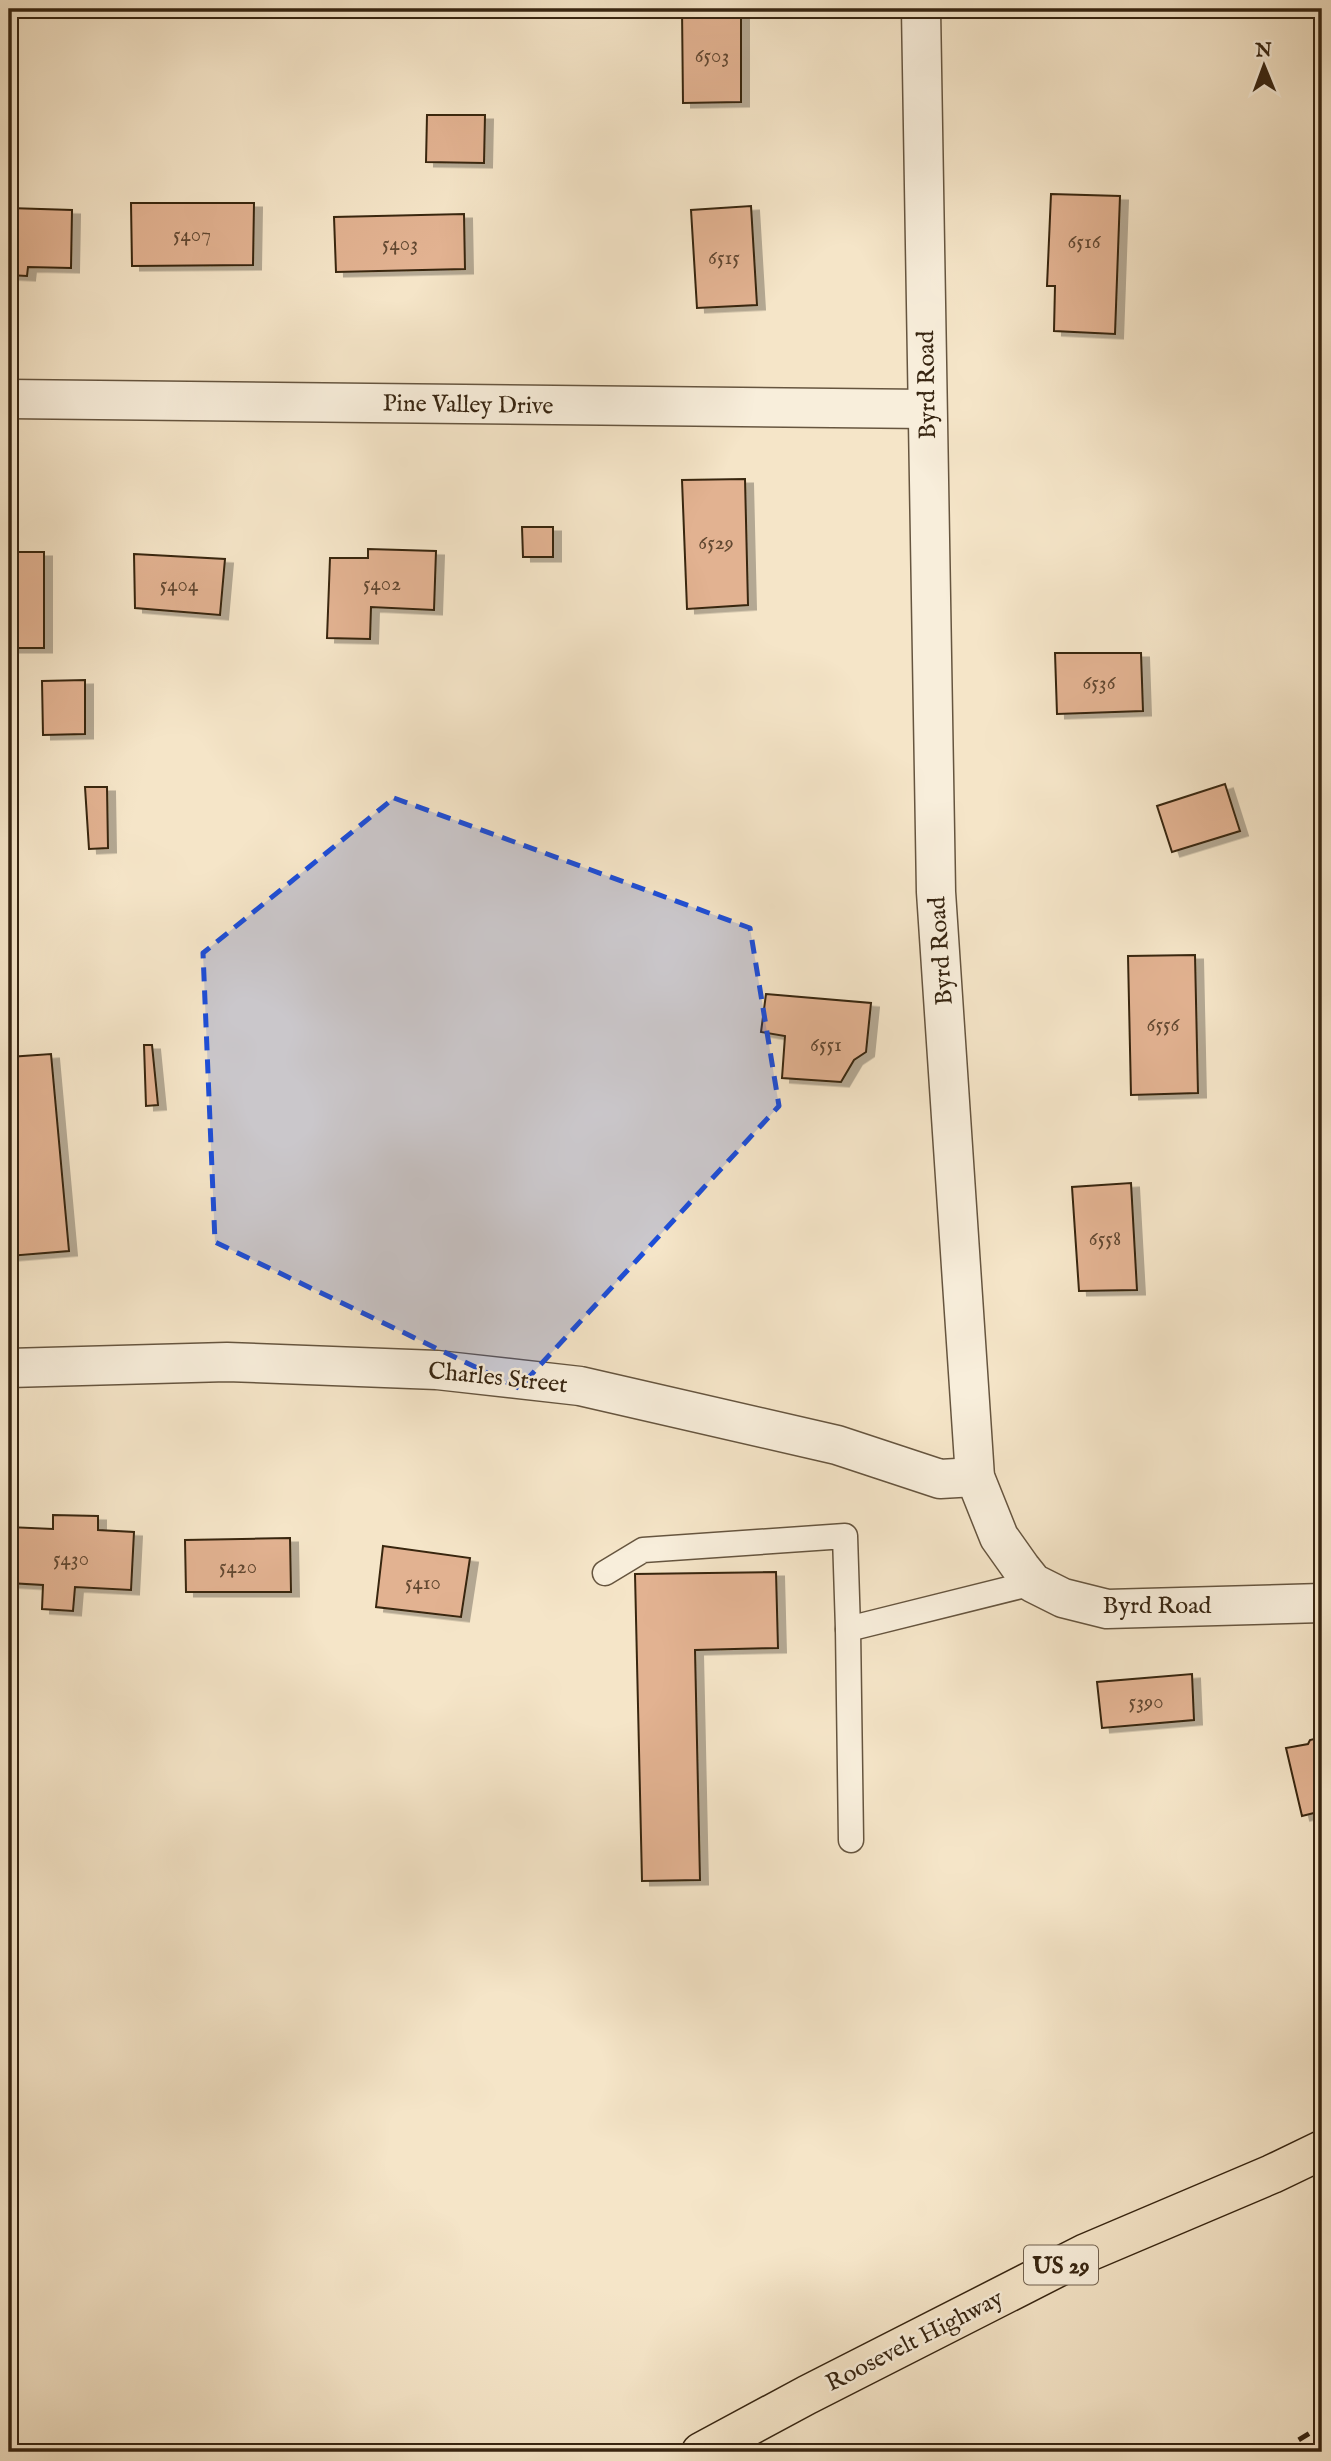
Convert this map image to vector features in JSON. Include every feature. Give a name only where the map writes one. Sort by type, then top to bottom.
[{"type":"main road","name":"Roosevelt Highway","points":[[701,2452],[819,2388],[1086,2253],[1322,2150]]},
{"type":"street","name":"Byrd Road","points":[[921,9],[936,892],[975,1478],[999,1537],[1033,1584],[1063,1598],[1107,1609],[1322,1602]]},
{"type":"street","name":"Pine Valley Drive","points":[[9,399],[927,409]]},
{"type":"street","name":"Charles Street","points":[[9,1368],[226,1362],[436,1370],[580,1386],[837,1445],[940,1479],[975,1478]]},
{"type":"lane","points":[[605,1573],[643,1550],[845,1536],[851,1840]]},
{"type":"lane","points":[[848,1629],[1033,1584]]},
{"type":"highlighted area","points":[[394,798],[750,928],[779,1106],[519,1388],[215,1242],[203,953]]},
{"type":"building","points":[[682,9],[741,9],[741,102],[683,103]]},
{"type":"building","points":[[427,115],[485,115],[484,163],[426,162]]},
{"type":"building","points":[[1051,194],[1120,196],[1115,334],[1054,331],[1055,286],[1047,286]]},
{"type":"building","points":[[131,203],[254,203],[253,265],[132,266]]},
{"type":"building","points":[[751,206],[757,305],[697,308],[691,210]]},
{"type":"building","points":[[9,208],[72,210],[71,268],[28,267],[27,276],[9,275]]},
{"type":"building","points":[[464,214],[465,269],[336,272],[334,217]]},
{"type":"building","points":[[745,479],[748,605],[687,609],[682,480]]},
{"type":"building","points":[[522,527],[553,527],[553,557],[523,557]]},
{"type":"building","points":[[368,549],[436,551],[434,610],[371,607],[370,639],[327,638],[330,558],[368,558]]},
{"type":"building","points":[[9,552],[44,552],[44,648],[9,648]]},
{"type":"building","points":[[134,554],[225,559],[220,615],[135,608]]},
{"type":"building","points":[[1055,653],[1141,653],[1143,711],[1057,714]]},
{"type":"building","points":[[85,680],[85,734],[43,735],[42,681]]},
{"type":"building","points":[[1225,784],[1240,831],[1172,852],[1157,806]]},
{"type":"building","points":[[85,787],[107,787],[108,848],[89,849]]},
{"type":"building","points":[[1195,955],[1198,1093],[1131,1095],[1128,956]]},
{"type":"building","points":[[766,994],[871,1003],[866,1052],[854,1060],[841,1082],[782,1078],[785,1036],[761,1032]]},
{"type":"building","points":[[144,1045],[152,1045],[158,1105],[146,1106]]},
{"type":"building","points":[[51,1054],[69,1251],[9,1256],[9,1057]]},
{"type":"building","points":[[1131,1183],[1137,1290],[1079,1291],[1072,1187]]},
{"type":"building","points":[[53,1515],[98,1516],[98,1530],[134,1532],[131,1590],[75,1587],[73,1611],[42,1609],[43,1585],[9,1583],[9,1527],[53,1529]]},
{"type":"building","points":[[290,1538],[291,1592],[186,1592],[185,1540]]},
{"type":"building","points":[[383,1546],[470,1558],[461,1617],[376,1607]]},
{"type":"building","points":[[776,1572],[778,1648],[695,1650],[700,1880],[642,1881],[635,1574]]},
{"type":"building","points":[[1192,1674],[1194,1720],[1102,1728],[1097,1682]]},
{"type":"building","points":[[1322,1737],[1322,1811],[1302,1816],[1286,1748],[1308,1744],[1310,1740]]},
{"type":"railway","points":[[1278,2452],[1322,2426]]}]
